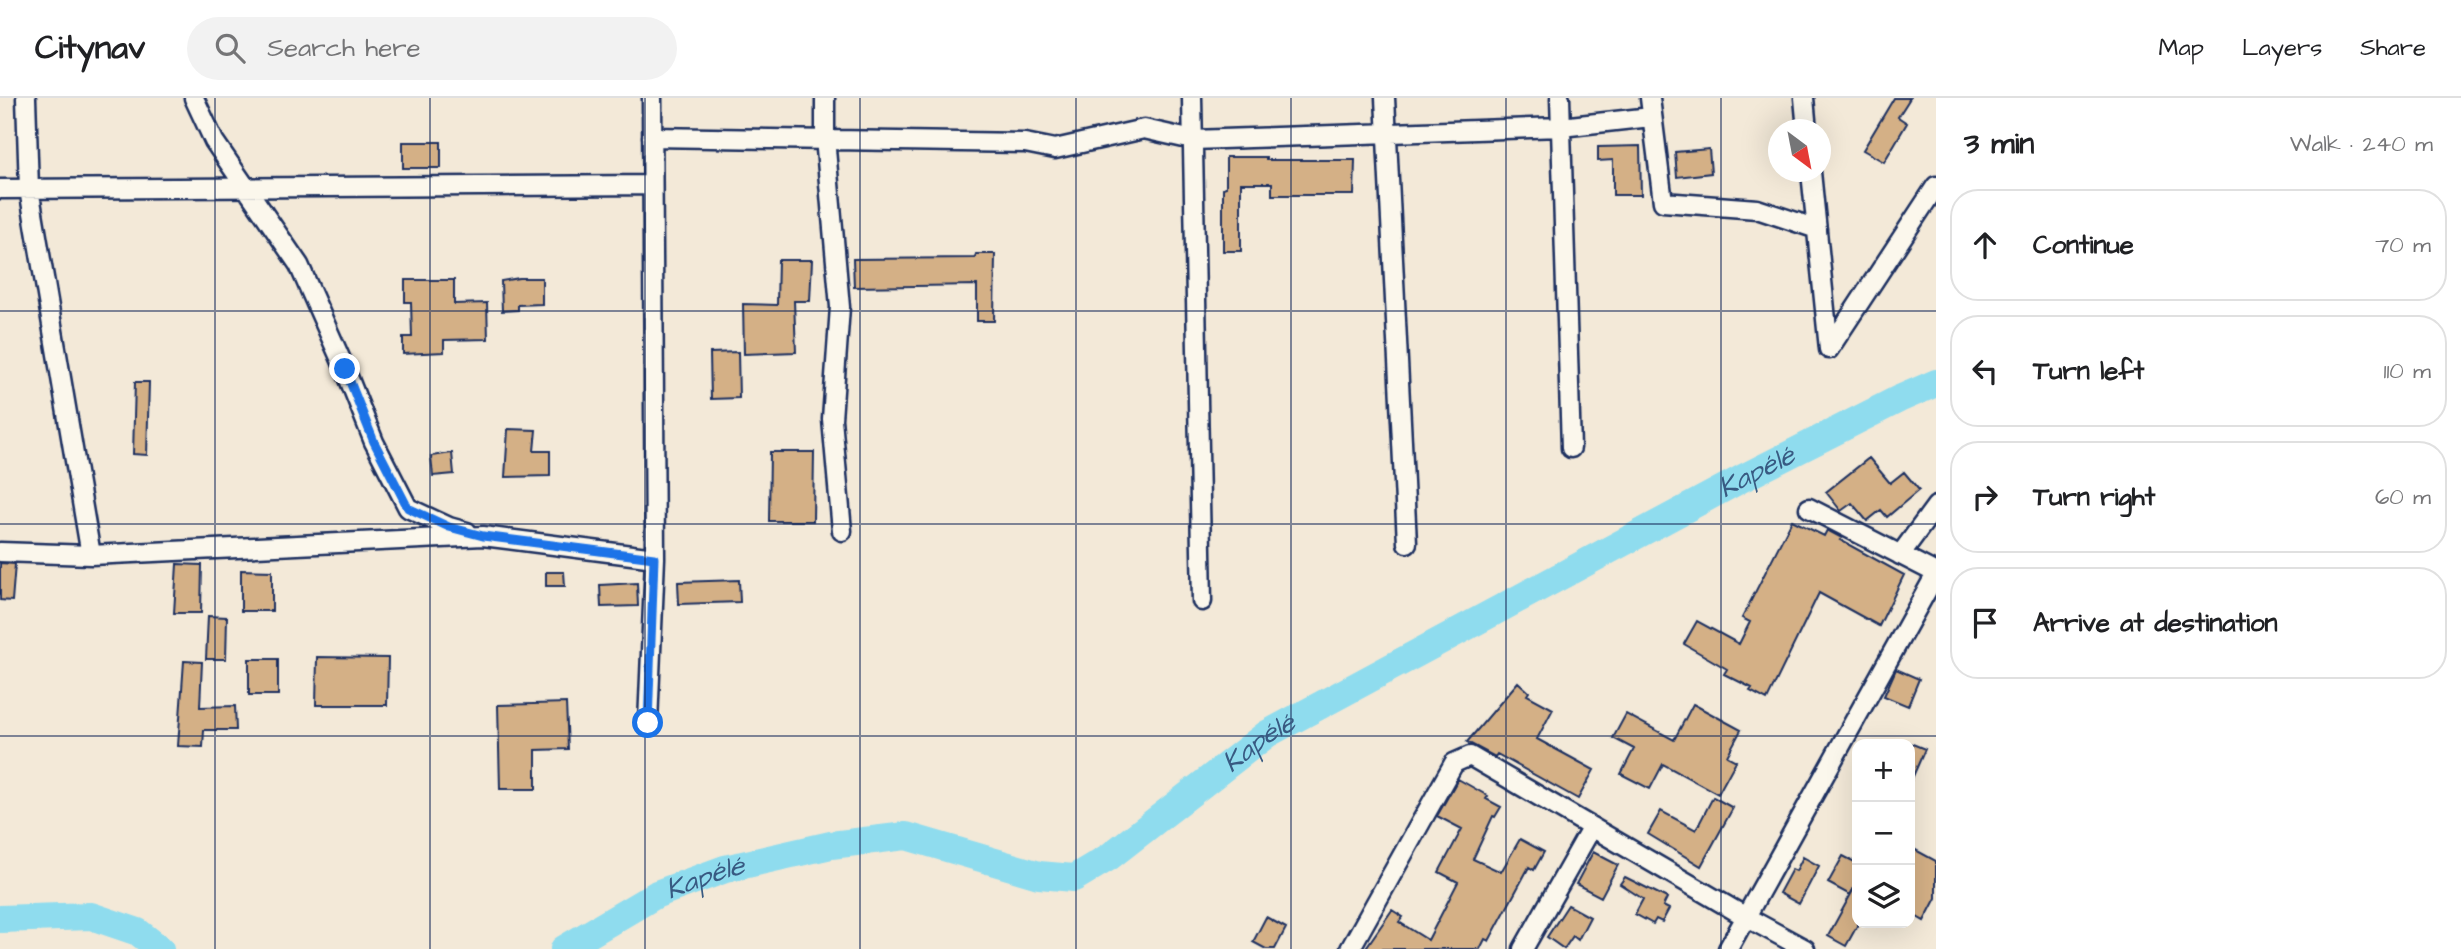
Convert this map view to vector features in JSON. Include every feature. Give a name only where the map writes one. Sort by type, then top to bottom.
[{"type":"street","points":[[26,98],[29,189],[91,555]]},
{"type":"street","points":[[194,98],[214,141],[299,265],[374,442],[408,508],[449,527],[483,536],[654,558]]},
{"type":"street","points":[[648,723],[654,558],[652,98]]},
{"type":"street","points":[[825,98],[825,138],[840,307],[832,419],[842,531]]},
{"type":"street","points":[[1192,98],[1202,601]]},
{"type":"street","points":[[1385,98],[1407,542]]},
{"type":"street","points":[[1560,98],[1571,448]]},
{"type":"street","points":[[1650,98],[1662,202],[1757,209],[1817,229]]},
{"type":"street","points":[[1804,98],[1806,119]]},
{"type":"street","points":[[652,137],[1025,143],[1055,149],[1144,129],[1193,140],[1561,127],[1651,117]]},
{"type":"street","points":[[1812,182],[1829,349],[1936,186]]},
{"type":"street","points":[[0,189],[652,185]]},
{"type":"street","points":[[1900,555],[1936,506]]},
{"type":"street","points":[[1728,949],[1936,573],[1809,508]]},
{"type":"street","points":[[0,552],[91,555],[483,536]]},
{"type":"street","points":[[1350,949],[1454,763],[1470,756],[1805,949]]},
{"type":"street","points":[[1523,949],[1592,827]]},
{"type":"building","points":[[1894,98],[1910,98],[1898,117],[1907,123],[1884,162],[1863,150]]},
{"type":"building","points":[[403,142],[441,142],[441,168],[403,168]]},
{"type":"building","points":[[1640,146],[1641,195],[1613,195],[1613,160],[1598,161],[1598,147]]},
{"type":"building","points":[[1709,149],[1711,173],[1677,177],[1675,152]]},
{"type":"building","points":[[1226,157],[1355,160],[1354,195],[1272,195],[1272,183],[1241,183],[1241,251],[1223,251]]},
{"type":"building","points":[[976,254],[995,254],[994,321],[977,321],[977,285],[854,287],[853,259],[975,258]]},
{"type":"building","points":[[778,260],[812,260],[810,301],[794,301],[796,352],[744,354],[743,304],[777,305]]},
{"type":"building","points":[[542,278],[542,304],[518,305],[518,310],[502,311],[501,281]]},
{"type":"building","points":[[405,280],[454,280],[454,304],[487,303],[488,339],[444,340],[444,352],[403,354],[403,337],[412,337],[411,302],[405,302]]},
{"type":"building","points":[[738,352],[739,398],[711,399],[710,353]]},
{"type":"building","points":[[135,382],[149,382],[147,455],[133,454]]},
{"type":"building","points":[[508,429],[536,430],[534,451],[550,451],[550,476],[505,477]]},
{"type":"building","points":[[770,452],[814,452],[813,521],[769,521]]},
{"type":"building","points":[[452,453],[454,474],[433,476],[431,456]]},
{"type":"building","points":[[1869,458],[1890,483],[1904,472],[1919,490],[1887,517],[1881,510],[1867,521],[1852,503],[1841,511],[1826,492]]},
{"type":"building","points":[[1792,520],[1824,536],[1827,530],[1904,575],[1879,626],[1819,593],[1767,700],[1750,691],[1752,688],[1724,674],[1727,669],[1684,644],[1697,621],[1739,644],[1750,622],[1742,618]]},
{"type":"building","points":[[0,563],[15,564],[12,601],[0,600]]},
{"type":"building","points":[[177,564],[202,565],[201,613],[174,613]]},
{"type":"building","points":[[241,570],[272,571],[272,611],[241,611]]},
{"type":"building","points":[[546,572],[564,572],[565,586],[546,586]]},
{"type":"building","points":[[739,580],[740,602],[679,604],[678,582]]},
{"type":"building","points":[[637,583],[638,606],[601,607],[600,585]]},
{"type":"building","points":[[208,616],[227,617],[226,659],[206,659]]},
{"type":"building","points":[[317,657],[388,658],[387,705],[316,705]]},
{"type":"building","points":[[249,659],[278,659],[278,695],[249,695]]},
{"type":"building","points":[[184,661],[202,662],[200,707],[235,706],[236,730],[204,730],[203,747],[178,746]]},
{"type":"building","points":[[1896,669],[1919,679],[1908,706],[1884,696]]},
{"type":"building","points":[[1518,682],[1529,692],[1527,695],[1553,709],[1537,739],[1594,770],[1578,799],[1497,754],[1495,757],[1467,742]]},
{"type":"building","points":[[566,703],[568,749],[536,750],[536,789],[500,789],[498,705]]},
{"type":"building","points":[[1693,704],[1741,730],[1727,756],[1736,761],[1718,794],[1663,764],[1650,789],[1621,774],[1634,749],[1613,738],[1626,714],[1674,740]]},
{"type":"building","points":[[1915,745],[1925,749],[1915,772]]},
{"type":"building","points":[[1458,779],[1488,796],[1486,799],[1501,807],[1495,817],[1493,816],[1473,859],[1501,872],[1520,839],[1544,852],[1534,870],[1529,867],[1489,941],[1485,939],[1480,949],[1365,949],[1392,910],[1403,917],[1399,922],[1428,940],[1458,882],[1439,872],[1462,829],[1437,816]]},
{"type":"building","points":[[1713,797],[1733,808],[1701,866],[1648,834],[1661,811],[1696,830]]},
{"type":"building","points":[[1915,850],[1936,861],[1936,898],[1924,921],[1915,916]]},
{"type":"building","points":[[1593,852],[1618,865],[1601,897],[1576,884]]},
{"type":"building","points":[[1843,856],[1852,860],[1850,895],[1828,883]]},
{"type":"building","points":[[1803,857],[1819,866],[1799,904],[1779,893],[1792,869],[1796,871]]},
{"type":"building","points":[[1625,877],[1667,898],[1663,906],[1669,909],[1662,922],[1656,919],[1653,924],[1635,914],[1643,899],[1620,884]]},
{"type":"building","points":[[1852,892],[1852,928],[1856,928],[1846,946],[1828,936]]},
{"type":"building","points":[[1568,905],[1590,917],[1578,940],[1573,936],[1564,949],[1547,937]]},
{"type":"building","points":[[1266,917],[1286,928],[1275,949],[1266,949],[1253,942]]},
{"type":"waterway","name":"Kapélé","points":[[564,949],[657,894],[725,869],[831,845],[906,836],[1039,875],[1074,878],[1109,857],[1267,734],[1743,478],[1936,383]]},
{"type":"waterway","name":"Kapélé","points":[[0,919],[91,916],[138,932],[160,949]]},
{"type":"route","points":[[345,369],[374,442],[408,508],[449,527],[483,536],[654,558],[648,723]]}]
